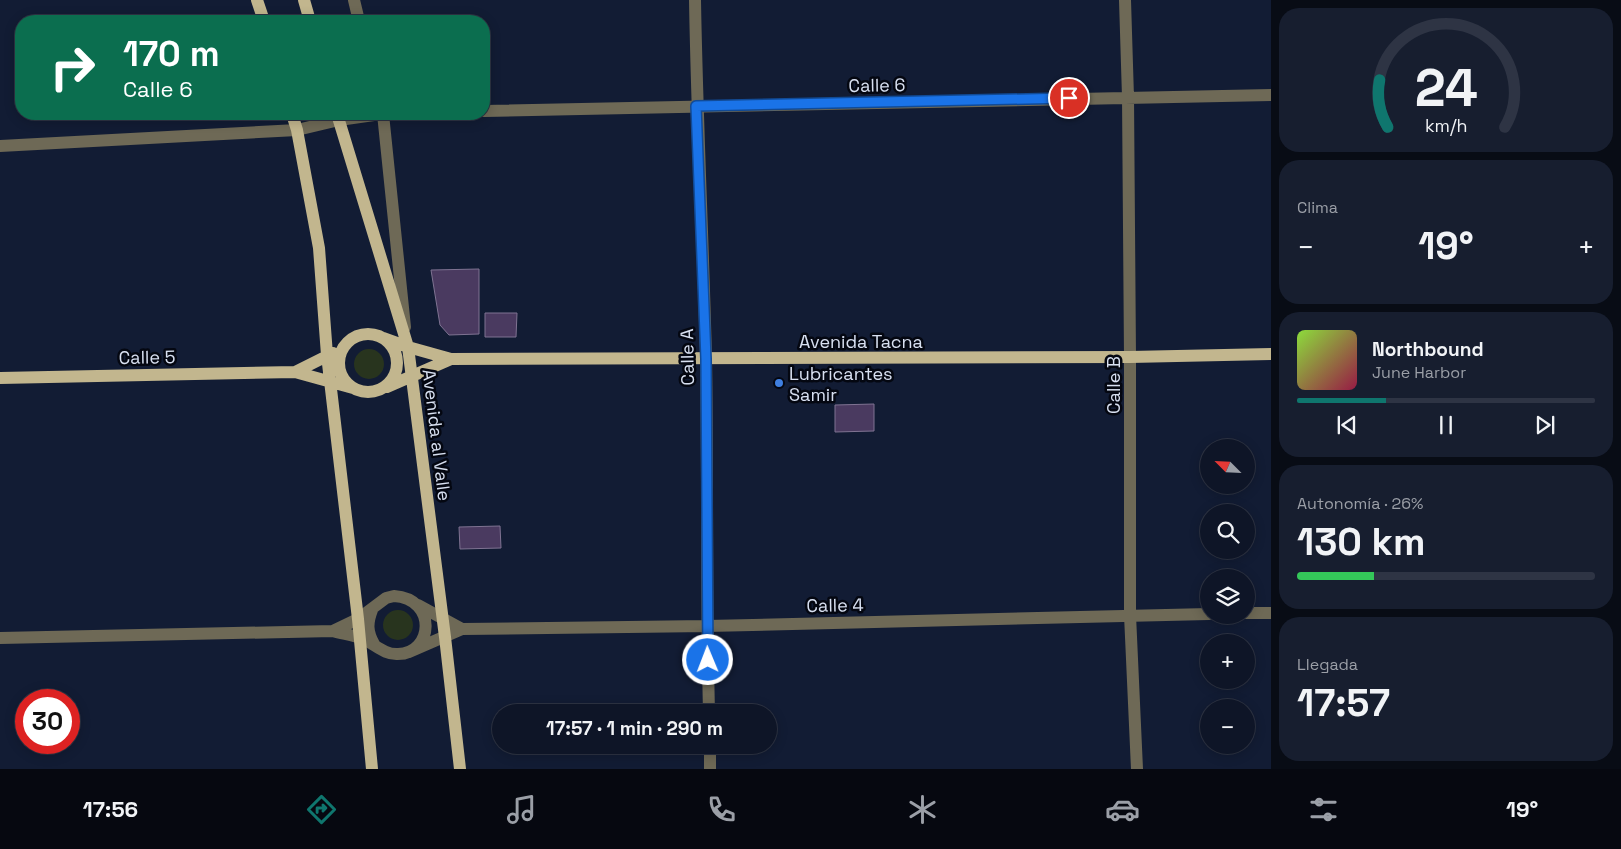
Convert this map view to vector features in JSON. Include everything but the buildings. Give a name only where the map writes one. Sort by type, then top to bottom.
[{"type":"main road","points":[[257,0],[262,15]]},
{"type":"main road","points":[[304,0],[308,15]]},
{"type":"main road","points":[[294,120],[319,248],[328,355],[358,619],[372,769]]},
{"type":"main road","name":"Avenida al Valle","points":[[339,120],[408,347],[460,769]]},
{"type":"main road","points":[[375,334],[382,338],[390,343],[395,350],[397,368],[394,377],[380,390],[362,392],[353,388],[341,374],[339,365],[344,347],[357,336],[375,334]]},
{"type":"main road","name":"Avenida Tacna","points":[[382,338],[451,359],[1130,358],[1271,354]]},
{"type":"main road","name":"Calle 5","points":[[295,372],[344,347]]},
{"type":"main road","name":"Avenida Tacna","points":[[380,390],[451,359]]},
{"type":"main road","name":"Calle 5","points":[[0,378],[295,372],[353,388]]},
{"type":"street","points":[[354,0],[358,15]]},
{"type":"street","name":"Calle A","points":[[695,0],[696,106],[706,359],[709,704]]},
{"type":"street","name":"Calle B","points":[[1125,0],[1128,97],[1130,615],[1137,769]]},
{"type":"street","name":"Calle 6","points":[[490,111],[1271,95]]},
{"type":"street","points":[[0,146],[297,130],[329,120]]},
{"type":"street","points":[[383,120],[408,347]]},
{"type":"street","points":[[0,638],[333,631],[360,638],[390,654],[400,654],[409,652],[417,647],[425,631],[426,621],[418,605],[412,600],[394,596],[386,598],[358,619],[333,631]]},
{"type":"street","name":"Calle 4","points":[[418,605],[462,629]]},
{"type":"street","points":[[372,610],[368,627],[374,644]]},
{"type":"street","points":[[1255,613],[1271,613]]},
{"type":"street","name":"Calle 4","points":[[409,652],[462,629],[707,626],[1200,614]]},
{"type":"street","points":[[710,754],[710,769]]},
{"type":"green space","points":[[369,349],[380,353],[384,364],[380,375],[369,379],[358,375],[354,364],[358,353]]},
{"type":"green space","points":[[398,610],[409,614],[413,625],[409,636],[398,640],[387,636],[383,625],[387,614]]},
{"type":"place","name":"Lubricantes Samir","points":[[779,383]]},
{"type":"route","points":[[708,660],[706,359],[696,106],[1069,98]]}]
